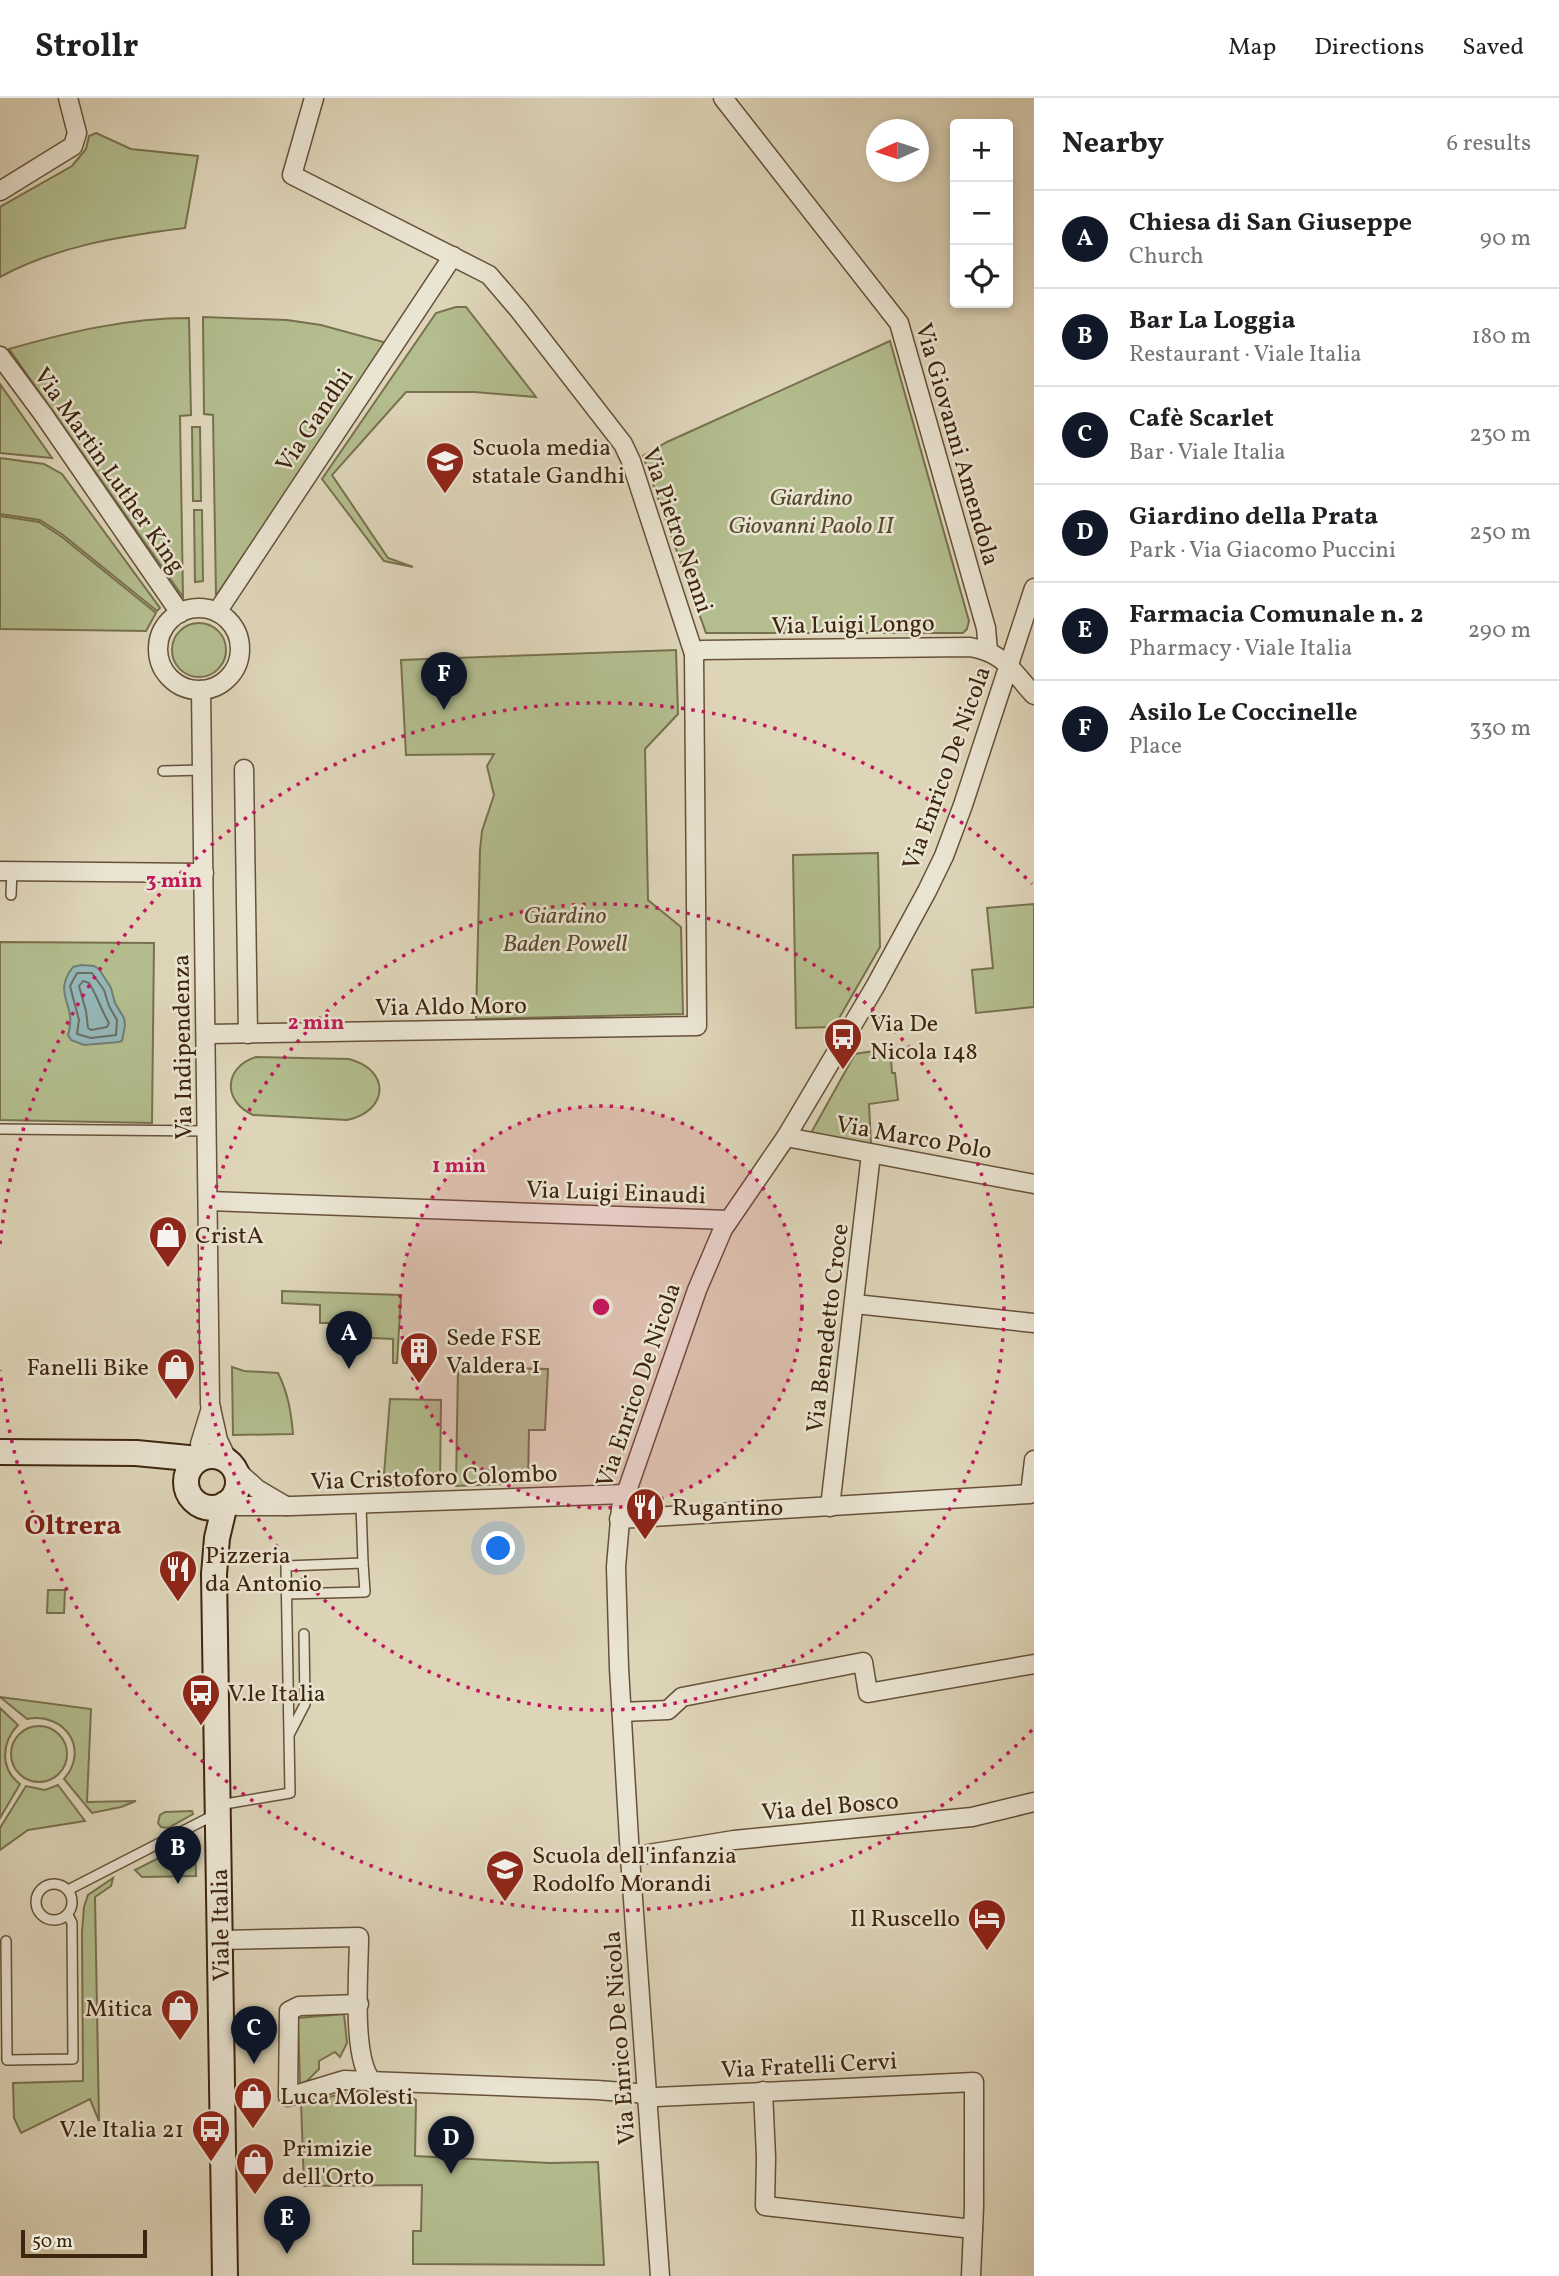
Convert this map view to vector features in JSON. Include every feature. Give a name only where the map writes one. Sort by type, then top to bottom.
[{"type":"street","points":[[0,191],[73,146],[77,134],[68,98]]},
{"type":"street","name":"Via Pietro Nenni","points":[[314,98],[292,175],[482,271],[500,287],[623,444],[631,461],[694,654],[697,1026]]},
{"type":"street","name":"Via Giovanni Amendola","points":[[723,98],[899,323],[986,628],[988,651]]},
{"type":"street","name":"Via Gandhi","points":[[217,612],[453,256]]},
{"type":"street","name":"Via Martin Luther King","points":[[0,356],[180,613]]},
{"type":"street","name":"Via Enrico De Nicola","points":[[660,2276],[622,1712],[616,1567],[619,1520],[625,1494],[709,1260],[729,1220],[786,1137],[876,985],[933,880],[963,805],[1034,589]]},
{"type":"street","points":[[195,608],[217,612],[227,618],[236,630],[240,648],[239,660],[225,681],[215,687],[201,690],[183,687],[164,670],[159,656],[161,634],[169,622],[180,613],[195,608]]},
{"type":"street","name":"Via Luigi Longo","points":[[694,654],[702,650],[951,646],[988,651],[1001,657],[1034,695]]},
{"type":"street","name":"Via Indipendenza","points":[[201,690],[210,1406],[218,1440],[231,1465]]},
{"type":"street","points":[[244,769],[248,1034]]},
{"type":"street","points":[[6,871],[204,873]]},
{"type":"street","name":"Via Aldo Moro","points":[[206,1034],[697,1026]]},
{"type":"street","name":"Via Marco Polo","points":[[786,1137],[1034,1184]]},
{"type":"street","name":"Via Benedetto Croce","points":[[830,1507],[871,1154]]},
{"type":"street","name":"Via Luigi Einaudi","points":[[209,1201],[729,1220]]},
{"type":"street","points":[[855,1304],[1034,1323]]},
{"type":"street","name":"Via Indipendenza","points":[[200,1459],[200,1444],[210,1406]]},
{"type":"street","points":[[0,1452],[149,1453],[200,1459],[214,1456],[231,1465],[238,1480],[237,1489],[219,1504],[193,1499],[187,1486],[170,1473],[156,1466],[114,1454]]},
{"type":"street","points":[[187,1486],[189,1471],[200,1459]]},
{"type":"street","points":[[619,1520],[1030,1494],[1034,1460]]},
{"type":"street","name":"Via Cristoforo Colombo","points":[[231,1465],[257,1489],[286,1506]]},
{"type":"street","name":"Via Cristoforo Colombo","points":[[219,1504],[286,1506],[625,1494]]},
{"type":"street","name":"Viale Italia","points":[[219,1504],[214,1574],[225,2276]]},
{"type":"street","points":[[622,1712],[668,1710],[682,1697],[863,1662],[868,1693],[1034,1664]]},
{"type":"street","name":"Via del Bosco","points":[[630,1857],[744,1839],[972,1817],[1034,1802]]},
{"type":"street","points":[[220,1940],[359,1937],[359,2044],[362,2066],[372,2081]]},
{"type":"street","points":[[359,2004],[291,2008],[288,2014],[288,2097],[316,2090],[335,2081],[351,2064],[359,2044]]},
{"type":"street","name":"Via Fratelli Cervi","points":[[335,2081],[597,2090],[668,2096],[974,2082],[973,2229]]},
{"type":"street","points":[[763,2091],[765,2206],[973,2229],[971,2276]]},
{"type":"lane","points":[[163,771],[204,770]]},
{"type":"lane","points":[[6,871],[11,895]]},
{"type":"lane","points":[[0,1129],[208,1131]]},
{"type":"lane","points":[[287,1594],[365,1592],[361,1504]]},
{"type":"lane","points":[[68,1890],[218,1809],[290,1793],[286,1566],[363,1563]]},
{"type":"lane","points":[[289,1734],[305,1704],[304,1634]]},
{"type":"lane","points":[[57,1884],[68,1890],[72,1904],[68,1915],[58,1920],[47,1919],[38,1912],[36,1900],[40,1889],[57,1884]]},
{"type":"lane","points":[[6,1941],[7,2060],[73,2059],[71,1919],[68,1915]]},
{"type":"green space","points":[[96,133],[131,149],[198,156],[185,228],[113,239],[67,250],[44,257],[0,277],[0,207],[72,166],[86,149],[89,136]]},
{"type":"green space","points":[[466,307],[536,397],[474,392],[406,392],[332,475],[388,558],[413,567],[384,561],[322,479],[436,313]]},
{"type":"green space","points":[[203,317],[287,320],[321,325],[387,343],[216,596],[213,415],[204,414]]},
{"type":"green space","points":[[189,318],[191,415],[180,416],[183,597],[9,349],[98,327],[143,320]]},
{"type":"green space","name":"Giardino Giovanni Paolo II","points":[[890,341],[969,621],[967,629],[963,633],[706,633],[643,456],[667,442]]},
{"type":"green space","points":[[0,384],[52,458],[0,453]]},
{"type":"green space","points":[[192,427],[200,427],[201,501],[193,501]]},
{"type":"green space","points":[[0,458],[44,464],[62,474],[160,608],[157,611],[63,535],[40,520],[0,514]]},
{"type":"green space","points":[[194,510],[202,510],[203,581],[195,582]]},
{"type":"green space","points":[[0,516],[39,522],[62,537],[156,613],[146,631],[0,629]]},
{"type":"green space","points":[[199,623],[218,631],[226,650],[218,669],[199,677],[180,669],[172,650],[180,631]]},
{"type":"green space","name":"Giardino Baden Powell","points":[[676,650],[678,714],[645,749],[648,900],[681,927],[683,1014],[476,1019],[480,850],[482,831],[494,795],[487,766],[494,754],[406,755],[401,660]]},
{"type":"green space","points":[[878,853],[880,947],[834,1027],[796,1028],[793,855]]},
{"type":"green space","points":[[1034,904],[1034,1007],[976,1013],[972,970],[993,968],[987,908]]},
{"type":"green space","points":[[0,942],[154,943],[152,1123],[0,1120]]},
{"type":"green space","points":[[894,1048],[895,1058],[891,1059],[892,1073],[895,1073],[898,1100],[869,1104],[871,1144],[811,1133],[855,1054]]},
{"type":"green space","points":[[256,1057],[349,1059],[363,1064],[372,1072],[378,1081],[377,1100],[361,1115],[347,1120],[253,1115],[236,1101],[231,1084],[238,1068]]},
{"type":"green space","points":[[282,1291],[401,1295],[397,1363],[393,1363],[393,1339],[372,1338],[363,1326],[351,1321],[341,1323],[331,1336],[329,1323],[320,1323],[320,1305],[282,1303]]},
{"type":"green space","points":[[232,1367],[244,1371],[278,1373],[288,1402],[293,1434],[233,1435]]},
{"type":"green space","points":[[458,1367],[548,1369],[545,1430],[529,1430],[528,1483],[456,1486]]},
{"type":"green space","points":[[390,1399],[441,1400],[440,1484],[383,1487]]},
{"type":"green space","points":[[48,1590],[65,1590],[64,1613],[47,1613]]},
{"type":"green space","points":[[0,1697],[91,1709],[87,1802],[136,1801],[92,1813],[64,1779],[75,1756],[70,1735],[52,1721],[41,1718],[27,1719]]},
{"type":"green space","points":[[0,1708],[18,1725],[8,1740],[5,1756],[9,1771],[20,1784],[0,1818]]},
{"type":"green space","points":[[33,1726],[45,1726],[55,1730],[63,1738],[67,1754],[63,1770],[55,1778],[45,1782],[33,1782],[23,1778],[15,1770],[11,1760],[11,1748],[15,1738],[23,1730]]},
{"type":"green space","points":[[58,1785],[85,1821],[28,1830],[0,1850],[0,1828],[26,1786],[45,1790]]},
{"type":"green space","points":[[192,1811],[193,1814],[168,1828],[161,1827],[158,1823],[160,1815],[165,1812]]},
{"type":"green space","points":[[186,1844],[195,1848],[196,1876],[142,1877],[135,1870]]},
{"type":"green space","points":[[113,1878],[111,1886],[95,1897],[99,2121],[90,2099],[21,2133],[14,2118],[13,2083],[83,2081],[84,1907],[88,1895]]},
{"type":"green space","points":[[344,2014],[347,2043],[340,2057],[335,2052],[319,2061],[319,2069],[300,2084],[298,2018]]},
{"type":"green space","points":[[365,2090],[405,2093],[416,2100],[415,2156],[549,2163],[598,2162],[604,2265],[413,2264],[413,2231],[421,2231],[422,2185],[304,2186],[301,2102]]},
{"type":"water","points":[[81,965],[99,969],[111,988],[115,1003],[124,1018],[122,1041],[84,1045],[71,1040],[68,1035],[70,1015],[64,985],[73,967]]},
{"type":"place","name":"Scuola media statale Gandhi","points":[[445,495]]},
{"type":"place","name":"Asilo Le Coccinelle","points":[[444,710]]},
{"type":"place","name":"Via De Nicola 148","points":[[843,1071]]},
{"type":"place","name":"CristA","points":[[168,1269]]},
{"type":"place","name":"Chiesa di San Giuseppe","points":[[349,1369]]},
{"type":"place","name":"Sede FSE Valdera 1","points":[[419,1385]]},
{"type":"place","name":"Fanelli Bike","points":[[176,1401]]},
{"type":"place","name":"Rugantino","points":[[645,1541]]},
{"type":"place","name":"Pizzeria da Antonio","points":[[178,1603]]},
{"type":"place","name":"V.le Italia","points":[[201,1727]]},
{"type":"place","name":"Bar La Loggia","points":[[178,1884]]},
{"type":"place","name":"Scuola dell'infanzia Rodolfo Morandi","points":[[505,1903]]},
{"type":"place","name":"Il Ruscello","points":[[987,1952]]},
{"type":"place","name":"Mitica","points":[[180,2042]]},
{"type":"place","name":"Cafè Scarlet","points":[[254,2064]]},
{"type":"place","name":"Luca Molesti","points":[[253,2130]]},
{"type":"place","name":"V.le Italia 21","points":[[211,2163]]},
{"type":"place","name":"Giardino della Prata","points":[[451,2174]]},
{"type":"place","name":"Primizie dell'Orto","points":[[255,2196]]},
{"type":"place","name":"Farmacia Comunale n. 2","points":[[287,2254]]},
{"type":"district","name":"Oltrera","points":[[73,1524]]}]
